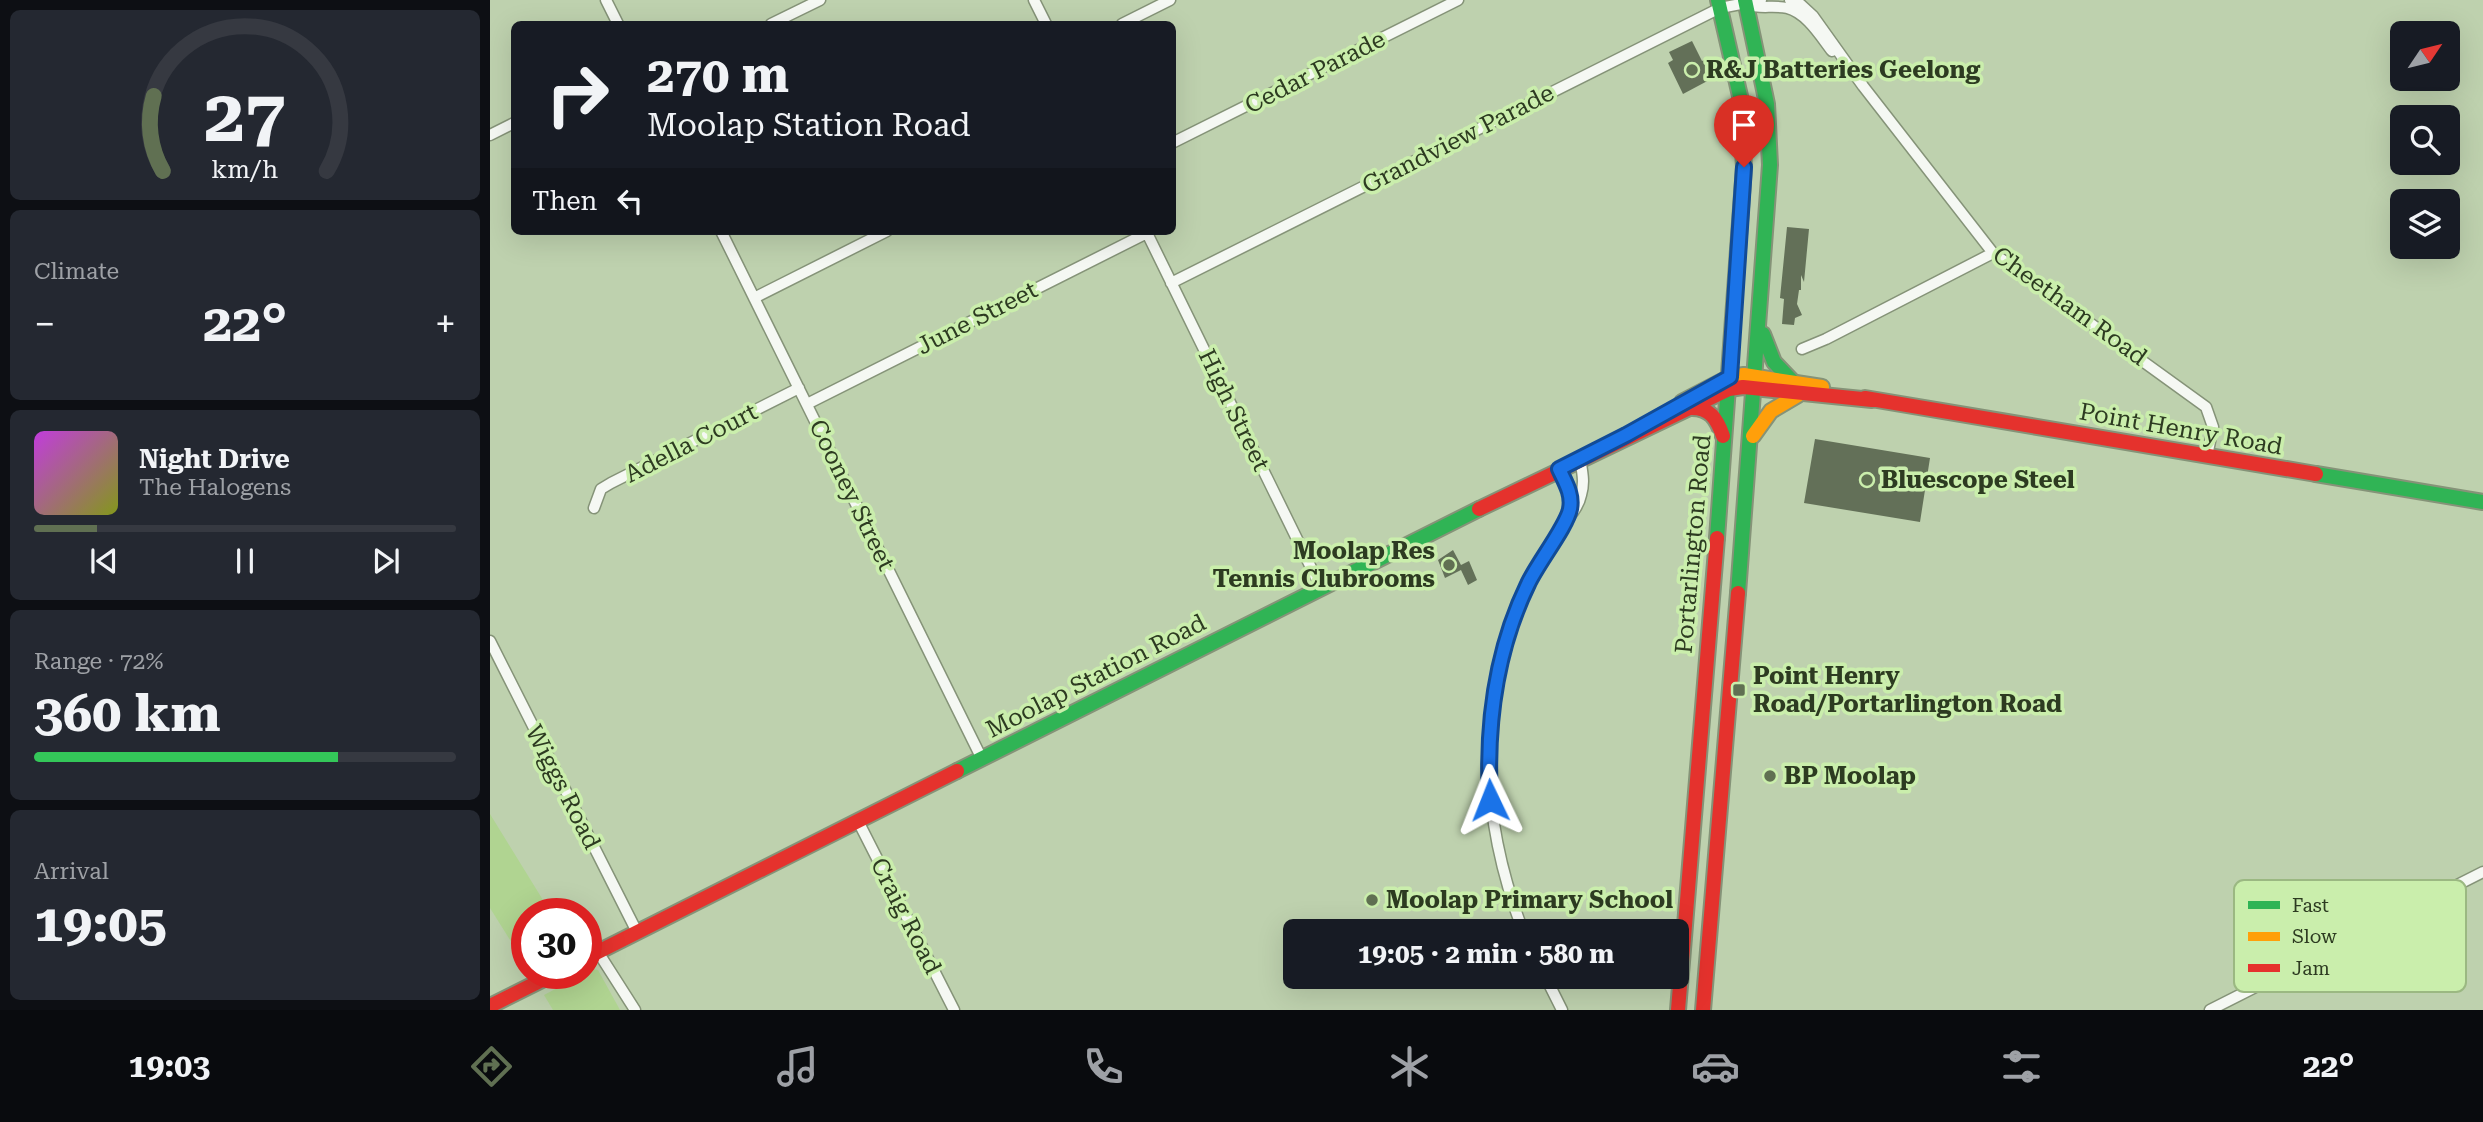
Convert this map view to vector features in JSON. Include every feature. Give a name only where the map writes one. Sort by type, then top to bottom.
[{"type":"street","points":[[606,0],[616,21]]},
{"type":"street","points":[[777,21],[820,0]]},
{"type":"street","points":[[1034,0],[1040,21]]},
{"type":"street","points":[[1128,21],[1170,0]]},
{"type":"street","name":"Cedar Parade","points":[[1176,141],[1458,0]]},
{"type":"street","name":"Cheetham Road","points":[[1751,1],[1760,9],[1790,3],[1863,86],[1993,253],[2200,400],[2211,416],[2213,427],[2207,456]]},
{"type":"street","name":"Grandview Parade","points":[[1171,283],[1719,4],[1751,1]]},
{"type":"street","name":"Portarlington Road","points":[[1703,1010],[1751,441],[1770,165],[1767,104],[1751,1]]},
{"type":"street","name":"Portarlington Road","points":[[1678,1010],[1730,383],[1744,167],[1740,96],[1719,4]]},
{"type":"street","points":[[490,135],[511,124]]},
{"type":"street","name":"Cooney Street","points":[[722,235],[982,759]]},
{"type":"street","points":[[754,298],[879,235]]},
{"type":"street","name":"June Street","points":[[807,404],[1141,235]]},
{"type":"street","name":"High Street","points":[[1148,235],[1321,588]]},
{"type":"street","points":[[1802,349],[1826,340],[1993,253]]},
{"type":"street","points":[[1751,441],[1769,411],[1798,388],[1782,373],[1767,350],[1760,318]]},
{"type":"street","name":"Point Henry Road","points":[[1730,383],[1755,382],[1798,388],[2483,502]]},
{"type":"street","name":"Moolap Station Road","points":[[1626,435],[1689,408],[1730,383]]},
{"type":"street","name":"Moolap Station Road","points":[[602,950],[1730,383]]},
{"type":"street","name":"Adella Court","points":[[594,508],[601,489],[611,483],[799,388]]},
{"type":"street","points":[[1689,408],[1701,407],[1712,414],[1724,441]]},
{"type":"street","points":[[1519,919],[1502,873],[1493,826],[1489,771],[1491,710],[1499,666],[1523,595],[1536,567],[1581,495],[1584,480],[1580,458]]},
{"type":"street","points":[[1559,469],[1572,497],[1568,516]]},
{"type":"street","name":"Wiggs Road","points":[[490,641],[636,933]]},
{"type":"street","name":"Craig Road","points":[[858,821],[954,1010]]},
{"type":"street","points":[[2466,881],[2483,872]]},
{"type":"street","points":[[602,968],[635,1010]]},
{"type":"street","points":[[490,1006],[524,989]]},
{"type":"street","points":[[1552,989],[1562,1010]]},
{"type":"street","points":[[2210,1010],[2246,992]]},
{"type":"green space","points":[[490,814],[542,898],[511,898],[511,941],[490,908]]},
{"type":"green space","points":[[602,977],[620,1010],[553,1010],[544,995],[555,989],[602,989]]},
{"type":"building","name":"R&J Batteries Geelong","points":[[1692,41],[1702,61],[1711,57],[1713,78],[1683,94],[1668,63],[1673,60],[1669,52]]},
{"type":"building","points":[[1787,227],[1809,229],[1804,282],[1801,275],[1797,304],[1802,315],[1795,318],[1794,325],[1782,324],[1784,299],[1780,298]]},
{"type":"building","name":"Bluescope Steel","points":[[1815,439],[1930,458],[1920,522],[1804,503]]},
{"type":"building","points":[[1453,550],[1461,565],[1469,561],[1477,580],[1468,585],[1461,570],[1445,578],[1438,560]]},
{"type":"traffic: fast","points":[[1717,538],[1744,167],[1740,96],[1718,0]]},
{"type":"traffic: fast","points":[[1738,593],[1770,165],[1767,104],[1745,0]]},
{"type":"traffic: fast","points":[[1763,334],[1774,362],[1794,383]]},
{"type":"traffic: fast","points":[[2316,474],[2483,502]]},
{"type":"traffic: fast","points":[[957,771],[1479,509]]},
{"type":"traffic: slow","points":[[1682,402],[1730,377],[1744,375],[1822,387]]},
{"type":"traffic: slow","points":[[1753,436],[1771,411],[1798,395]]},
{"type":"traffic: jam","points":[[1479,509],[1729,389],[1743,387],[1872,400]]},
{"type":"traffic: jam","points":[[1865,398],[2316,474]]},
{"type":"traffic: jam","points":[[1690,408],[1697,408],[1712,415],[1723,436]]},
{"type":"traffic: jam","points":[[1678,1010],[1717,538]]},
{"type":"traffic: jam","points":[[1703,1010],[1738,593]]},
{"type":"traffic: jam","points":[[602,950],[957,771]]},
{"type":"traffic: jam","points":[[490,1006],[524,989]]},
{"type":"place","name":"R&J Batteries Geelong","points":[[1692,70]]},
{"type":"place","name":"Bluescope Steel","points":[[1867,480]]},
{"type":"place","name":"Moolap Res Tennis Clubrooms","points":[[1449,565]]},
{"type":"place","name":"Point Henry Road/Portarlington Road","points":[[1739,690]]},
{"type":"place","name":"BP Moolap","points":[[1770,776]]},
{"type":"place","name":"Moolap Primary School","points":[[1372,900]]},
{"type":"route","points":[[1490,800],[1491,710],[1499,666],[1523,595],[1536,567],[1568,516],[1571,506],[1572,497],[1559,469],[1730,377],[1744,167]]}]
